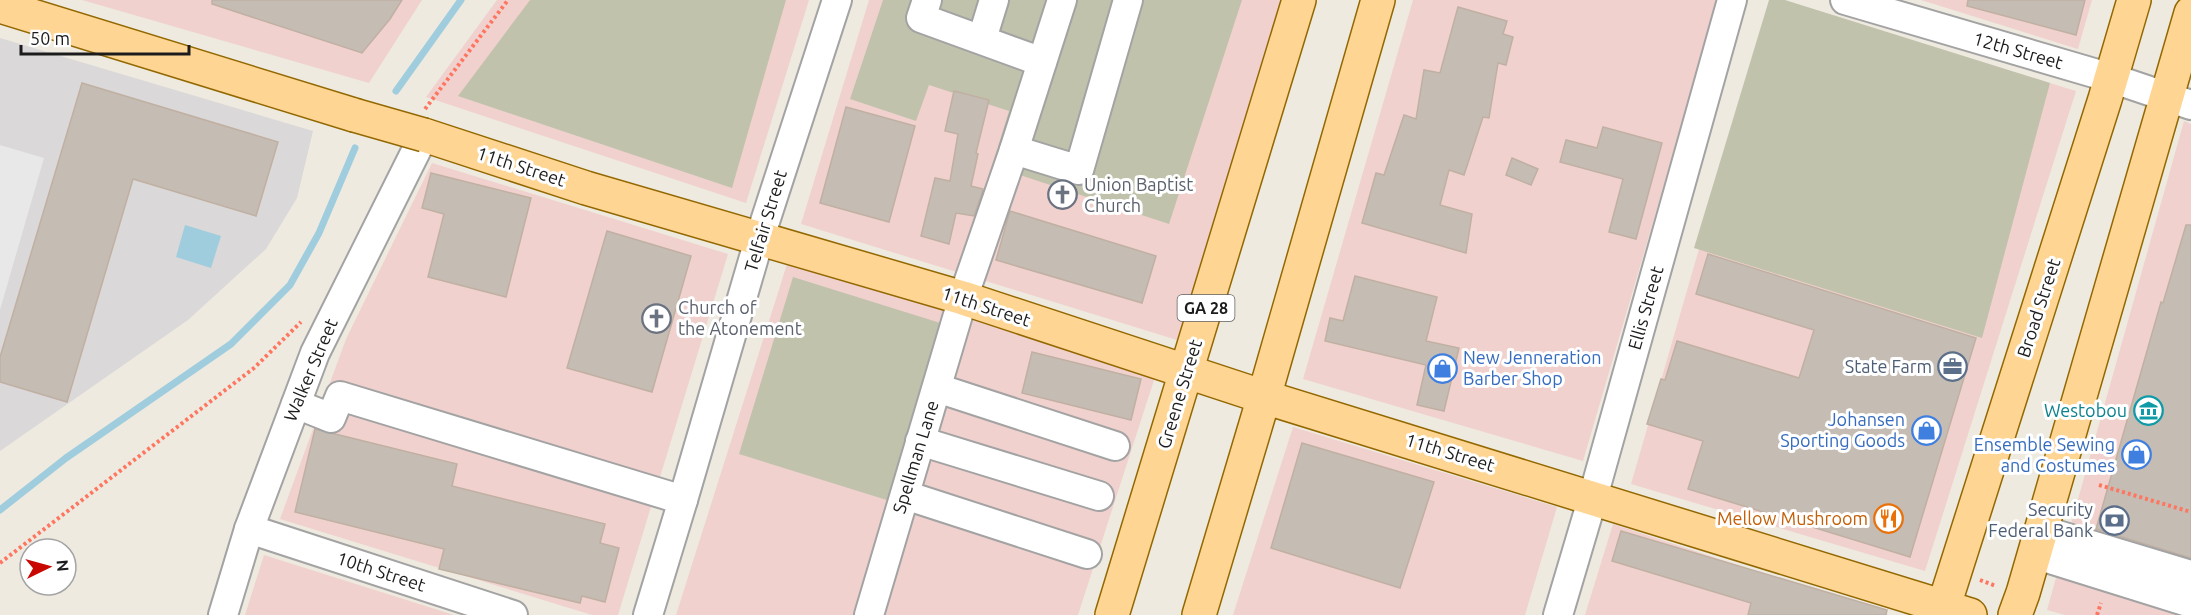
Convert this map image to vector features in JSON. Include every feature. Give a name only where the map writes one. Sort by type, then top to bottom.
[{"type":"main road","name":"Greene Street","points":[[1112,615],[1299,0]]},
{"type":"main road","points":[[1199,615],[1378,0]]},
{"type":"main road","name":"Broad Street","points":[[1952,612],[2134,0]]},
{"type":"main road","name":"11th Street","points":[[0,6],[354,115],[422,125],[586,188],[963,298],[1264,397],[1593,497],[1952,612]]},
{"type":"main road","points":[[2015,615],[2179,101],[2191,13]]},
{"type":"street","name":"Telfair Street","points":[[648,615],[684,500],[759,240],[837,0]]},
{"type":"street","points":[[927,0],[921,18],[1042,62]]},
{"type":"street","points":[[982,39],[994,0]]},
{"type":"street","name":"Spellman Lane","points":[[868,615],[963,298],[1062,0]]},
{"type":"street","points":[[1014,150],[1079,170],[1128,0]]},
{"type":"street","name":"Ellis Street","points":[[1558,615],[1732,0]]},
{"type":"street","name":"12th Street","points":[[1845,0],[2111,78],[2179,101]]},
{"type":"street","name":"Walker Street","points":[[223,615],[249,529],[315,353],[422,125]]},
{"type":"street","points":[[937,388],[1115,446]]},
{"type":"street","points":[[296,404],[331,418],[340,396],[684,500]]},
{"type":"street","points":[[921,441],[1099,496]]},
{"type":"street","points":[[904,495],[1087,554]]},
{"type":"street","name":"10th Street","points":[[249,529],[440,604],[513,615]]},
{"type":"street","points":[[2037,542],[2191,575]]},
{"type":"street","points":[[2037,542],[2191,603]]},
{"type":"path","points":[[422,125],[508,0]]},
{"type":"path","points":[[0,563],[254,368],[305,317]]},
{"type":"path","points":[[2099,485],[2191,512]]},
{"type":"path","points":[[1976,579],[1996,586]]},
{"type":"path","points":[[2097,615],[2101,603]]},
{"type":"shaded area","points":[[82,0],[422,0],[369,83]]},
{"type":"shaded area","points":[[497,0],[809,0],[746,203],[426,97]]},
{"type":"shaded area","points":[[530,0],[786,0],[732,188],[458,96]]},
{"type":"shaded area","points":[[869,0],[1281,0],[1177,340],[801,224]]},
{"type":"shaded area","points":[[883,0],[1242,0],[1169,224],[992,166],[1009,111],[929,85],[916,121],[850,99]]},
{"type":"shaded area","points":[[1413,0],[1718,0],[1583,461],[1303,379]]},
{"type":"shaded area","points":[[1769,0],[1785,0],[2050,83],[1982,338],[1694,248]]},
{"type":"shaded area","points":[[1771,0],[2076,91],[1925,571],[1631,484]]},
{"type":"shaded area","points":[[1921,0],[2092,0],[2078,49]]},
{"type":"shaded area","points":[[0,38],[313,131],[297,198],[266,249],[188,320],[0,451]]},
{"type":"shaded area","points":[[2184,121],[2191,124],[2191,615],[2065,615],[2047,610]]},
{"type":"shaded area","points":[[0,145],[44,158],[0,310]]},
{"type":"shaded area","points":[[432,163],[728,254],[618,615],[592,615],[280,519],[346,339]]},
{"type":"shaded area","points":[[788,261],[1155,377],[1078,615],[676,615]]},
{"type":"shaded area","points":[[793,277],[950,326],[890,501],[739,454]]},
{"type":"shaded area","points":[[1293,427],[1557,507],[1525,615],[1233,615]]},
{"type":"shaded area","points":[[1613,524],[1889,615],[1585,615]]},
{"type":"shaded area","points":[[264,555],[454,615],[245,615]]},
{"type":"water","points":[[185,225],[221,236],[211,268],[176,257]]},
{"type":"building","points":[[212,0],[402,0],[390,19],[362,53],[212,4]]},
{"type":"building","points":[[1968,0],[2085,0],[2076,35],[1967,6]]},
{"type":"building","points":[[1458,7],[1507,21],[1503,34],[1513,37],[1506,65],[1498,63],[1489,118],[1483,117],[1464,175],[1449,170],[1440,205],[1472,214],[1466,253],[1362,223],[1376,173],[1384,175],[1404,115],[1416,119],[1424,70],[1440,73]]},
{"type":"building","points":[[82,83],[278,142],[256,216],[133,179],[67,402],[0,382],[0,357]]},
{"type":"building","points":[[954,91],[989,100],[976,153],[978,154],[971,186],[983,189],[974,216],[956,213],[949,244],[921,236],[935,178],[950,181],[958,134],[945,131]]},
{"type":"building","points":[[846,107],[915,126],[889,222],[820,203]]},
{"type":"building","points":[[1603,127],[1662,143],[1636,239],[1609,232],[1623,179],[1560,162],[1566,140],[1597,148]]},
{"type":"building","points":[[1512,158],[1538,169],[1531,185],[1506,175]]},
{"type":"building","points":[[431,173],[531,198],[506,297],[428,277],[444,214],[422,208]]},
{"type":"building","points":[[1010,211],[1156,256],[1142,303],[996,260]]},
{"type":"building","points":[[2186,225],[2191,225],[2191,558],[2096,529],[2161,302],[2163,303]]},
{"type":"building","points":[[607,231],[691,256],[652,392],[567,368]]},
{"type":"building","points":[[1708,254],[1976,338],[1910,557],[1688,489],[1703,441],[1647,424],[1661,379],[1665,380],[1677,341],[1799,378],[1814,330],[1696,294]]},
{"type":"building","points":[[1355,276],[1437,297],[1426,341],[1459,348],[1444,411],[1417,405],[1426,365],[1325,341],[1330,318],[1343,321]]},
{"type":"building","points":[[1032,352],[1141,379],[1131,420],[1022,393]]},
{"type":"building","points":[[315,429],[457,464],[452,486],[605,524],[600,543],[619,548],[605,602],[582,596],[580,603],[439,569],[444,549],[295,512]]},
{"type":"building","points":[[1302,443],[1434,482],[1400,588],[1271,548]]},
{"type":"building","points":[[1621,531],[1887,610],[1886,615],[1748,615],[1751,603],[1612,561]]},
{"type":"waterway","points":[[396,91],[461,0]]},
{"type":"waterway","points":[[0,510],[66,458],[231,344],[290,285],[319,233],[355,148]]},
{"type":"place","name":"Union Baptist Church","points":[[1063,195]]},
{"type":"place","name":"Church of the Atonement","points":[[657,318]]},
{"type":"place","name":"State Farm","points":[[1953,367]]},
{"type":"place","name":"New Jenneration Barber Shop","points":[[1442,368]]},
{"type":"place","name":"Westobou","points":[[2148,411]]},
{"type":"place","name":"Johansen Sporting Goods","points":[[1926,430]]},
{"type":"place","name":"Ensemble Sewing and Costumes","points":[[2136,455]]},
{"type":"place","name":"Mellow Mushroom","points":[[1889,519]]},
{"type":"place","name":"Security Federal Bank","points":[[2114,520]]}]
